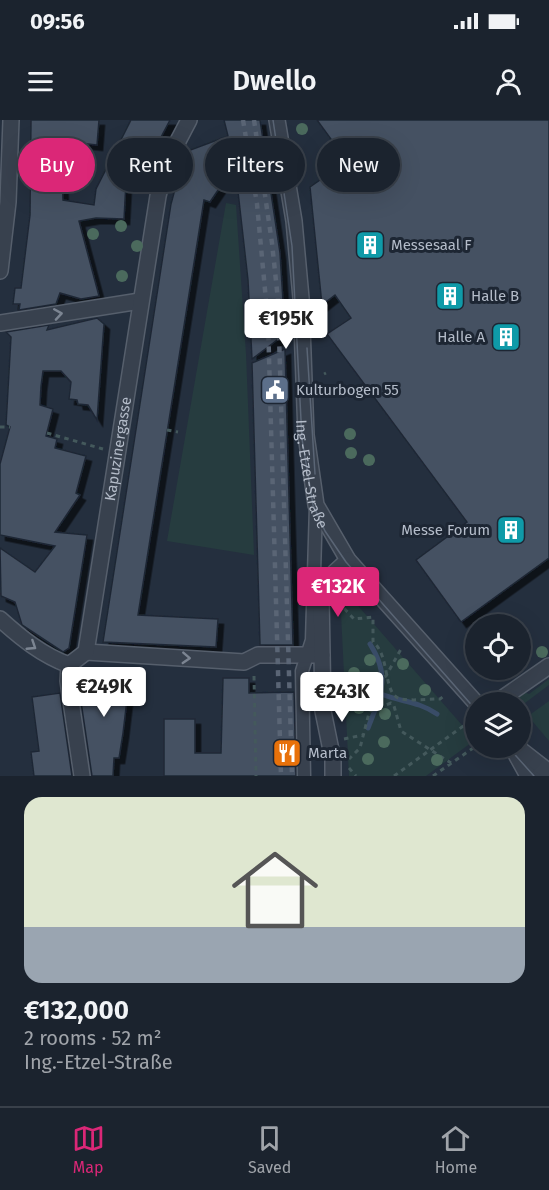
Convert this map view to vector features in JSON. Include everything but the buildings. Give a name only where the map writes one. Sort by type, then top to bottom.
[{"type":"street","points":[[0,271],[1,245],[8,202],[11,120]]},
{"type":"street","name":"Kapuzinergasse","points":[[86,652],[116,453],[164,173],[189,120]]},
{"type":"street","name":"Ing.-Etzel-Straße","points":[[277,120],[295,231],[301,298],[306,435],[316,505],[348,560],[466,692]]},
{"type":"street","points":[[0,323],[141,301]]},
{"type":"street","points":[[304,776],[302,671],[312,640],[316,505]]},
{"type":"street","points":[[339,765],[323,711],[321,595],[335,572],[348,560]]},
{"type":"street","points":[[0,619],[23,640],[53,659],[69,665]]},
{"type":"street","points":[[82,776],[68,681],[69,665],[86,652],[244,662],[258,655],[322,655]]},
{"type":"street","points":[[511,692],[549,666]]},
{"type":"street","points":[[519,758],[528,776]]},
{"type":"street","points":[[529,758],[549,772]]},
{"type":"lane","points":[[524,758],[540,776]]},
{"type":"path","points":[[0,427],[10,426]]},
{"type":"path","points":[[167,430],[178,432]]},
{"type":"path","points":[[47,433],[116,453]]},
{"type":"path","points":[[337,604],[341,605],[354,619],[373,617],[373,642],[384,653],[386,675],[393,694],[399,699],[440,699],[444,696]]},
{"type":"path","points":[[340,686],[377,682],[386,675],[401,649]]},
{"type":"path","points":[[253,668],[256,776]]},
{"type":"path","points":[[339,765],[360,748],[377,682]]},
{"type":"path","points":[[394,706],[399,699]]},
{"type":"path","points":[[369,711],[391,703],[401,730],[451,763]]},
{"type":"path","points":[[394,776],[465,725]]},
{"type":"path","points":[[340,741],[351,736],[363,735]]},
{"type":"path","points":[[433,776],[465,753]]},
{"type":"green space","points":[[226,203],[236,205],[246,354],[254,555],[167,541]]},
{"type":"green space","points":[[346,592],[465,729],[465,747],[426,776],[349,776],[340,593]]},
{"type":"green space","points":[[549,679],[549,685],[531,698],[531,692]]},
{"type":"green space","points":[[549,701],[549,741],[531,720],[531,714]]},
{"type":"waterway","points":[[368,728],[382,686],[380,666],[370,644]]},
{"type":"waterway","points":[[381,694],[416,704],[437,714]]},
{"type":"tram line","points":[[273,120],[292,246],[302,439],[313,505],[325,531],[346,562],[465,697]]},
{"type":"tram line","points":[[307,348],[315,474]]},
{"type":"tram line","points":[[518,758],[534,776]]},
{"type":"railway","points":[[243,120],[257,204],[268,322],[281,776]]},
{"type":"railway","points":[[254,120],[278,300],[292,776]]},
{"type":"place","name":"Messesaal F","points":[[370,245]]},
{"type":"place","name":"Halle B","points":[[450,296]]},
{"type":"place","name":"Halle A","points":[[506,337]]},
{"type":"place","name":"Kulturbogen 55","points":[[275,390]]},
{"type":"place","name":"Messe Forum","points":[[511,530]]},
{"type":"place","name":"Marta","points":[[287,753]]}]
